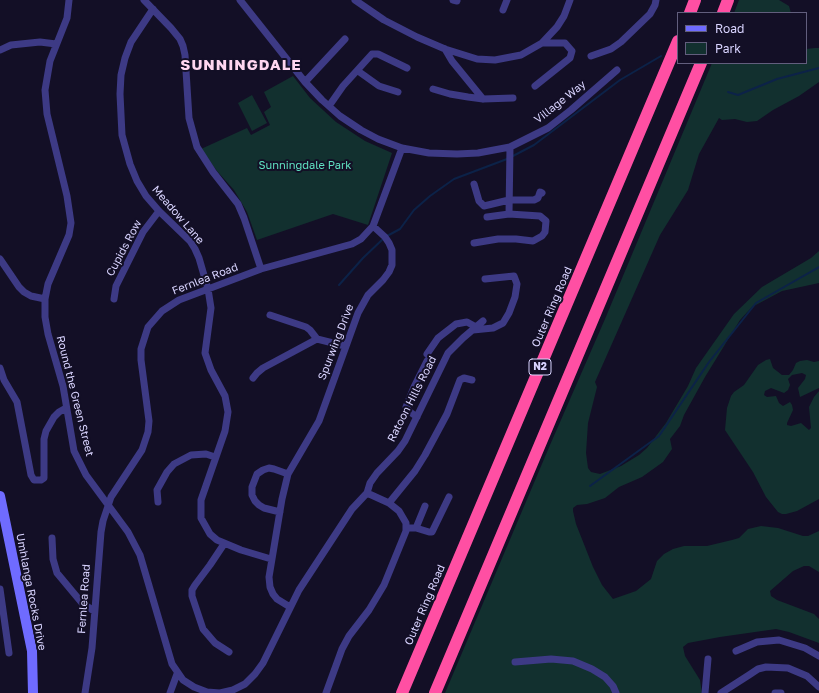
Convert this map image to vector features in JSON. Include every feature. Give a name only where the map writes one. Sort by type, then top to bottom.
[{"type":"highway","points":[[690,12],[695,0]]},
{"type":"highway","points":[[723,12],[728,0]]},
{"type":"highway","name":"Outer Ring Road","points":[[402,693],[677,42]]},
{"type":"highway","points":[[435,693],[701,64]]},
{"type":"main road","name":"Umhlanga Rocks Drive","points":[[0,496],[32,651],[33,693]]},
{"type":"street","name":"Round the Green Street","points":[[69,0],[67,18],[56,44],[47,74],[45,102],[50,129],[70,209],[71,223],[69,235],[51,275],[45,299],[45,317],[48,334],[63,386],[74,451],[79,462],[108,506],[128,532],[140,555],[169,658],[183,680],[194,687],[212,693],[233,690],[245,684],[255,674],[290,607],[312,570],[352,509],[367,493]]},
{"type":"street","points":[[144,0],[172,28],[180,39],[185,55],[189,118],[197,147],[213,172],[238,204],[261,269]]},
{"type":"street","name":"Village Way","points":[[240,0],[305,82],[329,106],[340,116],[361,130],[378,139],[402,148],[429,153],[457,154],[478,153],[510,147],[548,128],[617,70]]},
{"type":"street","points":[[355,0],[384,20],[417,37],[445,49],[477,59],[495,60],[521,54],[542,43],[557,27],[564,16],[570,0]]},
{"type":"street","points":[[503,10],[507,0]]},
{"type":"street","points":[[591,56],[611,49],[621,42],[650,14],[656,0]]},
{"type":"street","name":"Meadow Lane","points":[[153,9],[131,42],[125,58],[121,75],[120,113],[122,135],[130,164],[137,181],[146,196],[159,211],[190,241],[199,258],[208,289],[211,308],[205,353],[211,370],[225,396],[228,412],[225,431],[201,500],[201,518],[210,534],[217,540],[224,544],[271,560]]},
{"type":"street","points":[[305,82],[345,39]]},
{"type":"street","points":[[0,50],[11,46],[40,42],[56,44]]},
{"type":"street","points":[[535,86],[570,58],[572,51],[565,44],[542,43]]},
{"type":"street","points":[[445,49],[452,61],[483,99]]},
{"type":"street","points":[[329,106],[343,86],[358,71],[369,56],[375,53],[407,68]]},
{"type":"street","points":[[358,71],[379,86],[398,92]]},
{"type":"street","points":[[433,89],[450,94],[483,99],[513,98]]},
{"type":"street","points":[[509,214],[510,147]]},
{"type":"street","name":"Fernlea Road","points":[[85,693],[92,648],[94,611],[103,521],[111,497],[142,450],[148,432],[141,349],[148,327],[170,304],[261,269],[352,244],[361,239],[373,226],[402,148]]},
{"type":"street","points":[[474,184],[479,201],[484,206],[509,200],[534,200],[538,198],[540,192],[542,193]]},
{"type":"street","name":"Cupids Row","points":[[114,299],[116,286],[143,232],[159,211]]},
{"type":"street","points":[[474,243],[498,239],[533,240],[542,236],[545,232],[546,221],[540,216],[509,214],[486,216]]},
{"type":"street","name":"Spurwing Drive","points":[[290,607],[277,599],[273,594],[270,587],[269,577],[282,499],[288,474],[319,421],[345,346],[363,303],[368,295],[383,280],[392,265],[393,257],[389,243],[373,226]]},
{"type":"street","points":[[0,259],[18,286],[24,292],[31,296],[45,299]]},
{"type":"street","points":[[417,417],[406,407],[414,386],[438,338],[456,324],[467,322],[475,329],[493,328],[503,323],[509,313],[515,298],[517,284],[514,276],[485,279]]},
{"type":"street","points":[[270,315],[306,327],[317,339],[345,346]]},
{"type":"street","name":"Ratoon Hills Road","points":[[367,493],[370,483],[377,473],[398,451],[405,441],[448,353],[454,345],[483,321]]},
{"type":"street","points":[[253,378],[263,368],[317,339]]},
{"type":"street","points":[[0,368],[4,380],[17,402],[31,475],[34,480],[41,480],[44,478],[44,445],[46,431],[54,417],[66,408]]},
{"type":"street","points":[[389,503],[425,455],[447,414],[460,380],[464,378],[472,380]]},
{"type":"street","points":[[158,502],[157,490],[167,472],[174,464],[191,455],[206,454],[215,457]]},
{"type":"street","points":[[280,512],[264,508],[259,505],[252,495],[252,487],[257,474],[263,470],[269,468],[288,474]]},
{"type":"street","points":[[326,693],[342,649],[349,636],[378,596],[384,585],[406,528],[403,517],[399,511],[389,503],[367,493]]},
{"type":"street","points":[[406,528],[416,528],[432,532],[449,497]]},
{"type":"street","points":[[416,528],[425,506]]},
{"type":"street","points":[[52,538],[53,559],[57,573],[82,603],[94,611]]},
{"type":"street","points":[[224,544],[195,584],[192,590],[192,596],[199,618],[208,636],[215,643],[229,652]]},
{"type":"street","points":[[0,589],[9,653]]},
{"type":"street","points":[[736,651],[756,642],[779,640],[805,648],[819,656]]},
{"type":"street","points":[[705,693],[708,658]]},
{"type":"street","points":[[515,662],[550,659],[573,661],[592,668],[605,677],[613,686],[616,693]]},
{"type":"street","points":[[721,693],[749,675],[766,667],[788,668],[807,676],[819,687]]},
{"type":"street","points":[[170,693],[178,674]]},
{"type":"street","points":[[775,693],[781,693]]},
{"type":"green space","points":[[739,0],[779,0],[789,6],[791,12],[734,12]]},
{"type":"green space","points":[[819,48],[819,82],[799,96],[773,110],[757,121],[747,122],[735,119],[722,120],[719,118],[699,154],[688,190],[660,235],[595,382],[597,387],[588,423],[586,453],[588,468],[591,472],[600,474],[621,466],[639,455],[647,448],[666,423],[688,386],[696,368],[734,314],[762,287],[811,258],[819,251],[819,283],[782,291],[752,307],[740,320],[705,377],[684,415],[680,426],[670,439],[672,449],[663,462],[642,477],[619,487],[605,498],[587,504],[577,505],[573,508],[573,511],[576,524],[593,567],[602,585],[613,599],[636,591],[651,579],[657,561],[664,554],[673,549],[684,546],[707,546],[732,540],[739,538],[748,529],[761,526],[778,528],[803,536],[808,536],[819,531],[819,572],[809,566],[804,566],[793,571],[770,591],[771,596],[777,600],[814,614],[819,619],[819,643],[776,629],[688,643],[683,647],[685,656],[700,680],[702,693],[445,693],[605,319],[712,64],[807,64],[807,49]]},
{"type":"green space","name":"Sunningdale Park","points":[[293,76],[310,98],[336,122],[365,141],[392,153],[368,225],[333,214],[257,240],[247,212],[234,190],[217,171],[201,149],[247,128],[251,135],[270,125],[264,112],[271,107],[264,92]]},
{"type":"green space","points":[[252,95],[267,123],[252,131],[238,103]]},
{"type":"green space","points":[[770,359],[773,368],[782,375],[789,375],[796,363],[800,361],[819,361],[819,388],[800,397],[798,388],[805,379],[806,375],[802,373],[792,375],[788,379],[790,385],[788,390],[784,393],[771,388],[765,391],[764,395],[767,397],[776,396],[779,403],[783,406],[790,402],[793,410],[787,425],[791,426],[801,423],[809,430],[811,428],[809,407],[819,391],[819,499],[797,511],[786,514],[778,512],[766,497],[753,472],[725,430],[727,408],[731,396],[744,385],[758,365]]},
{"type":"waterway","points":[[511,157],[534,145],[620,80],[661,56]]},
{"type":"waterway","points":[[728,92],[738,95],[777,79],[819,68]]},
{"type":"waterway","points":[[387,236],[400,229],[414,210],[430,196],[454,179],[507,159]]},
{"type":"waterway","points":[[339,285],[363,258],[384,238]]},
{"type":"waterway","points":[[590,486],[659,436],[709,362],[756,303],[819,267]]},
{"type":"district","name":"SUNNINGDALE","points":[[241,65]]}]
